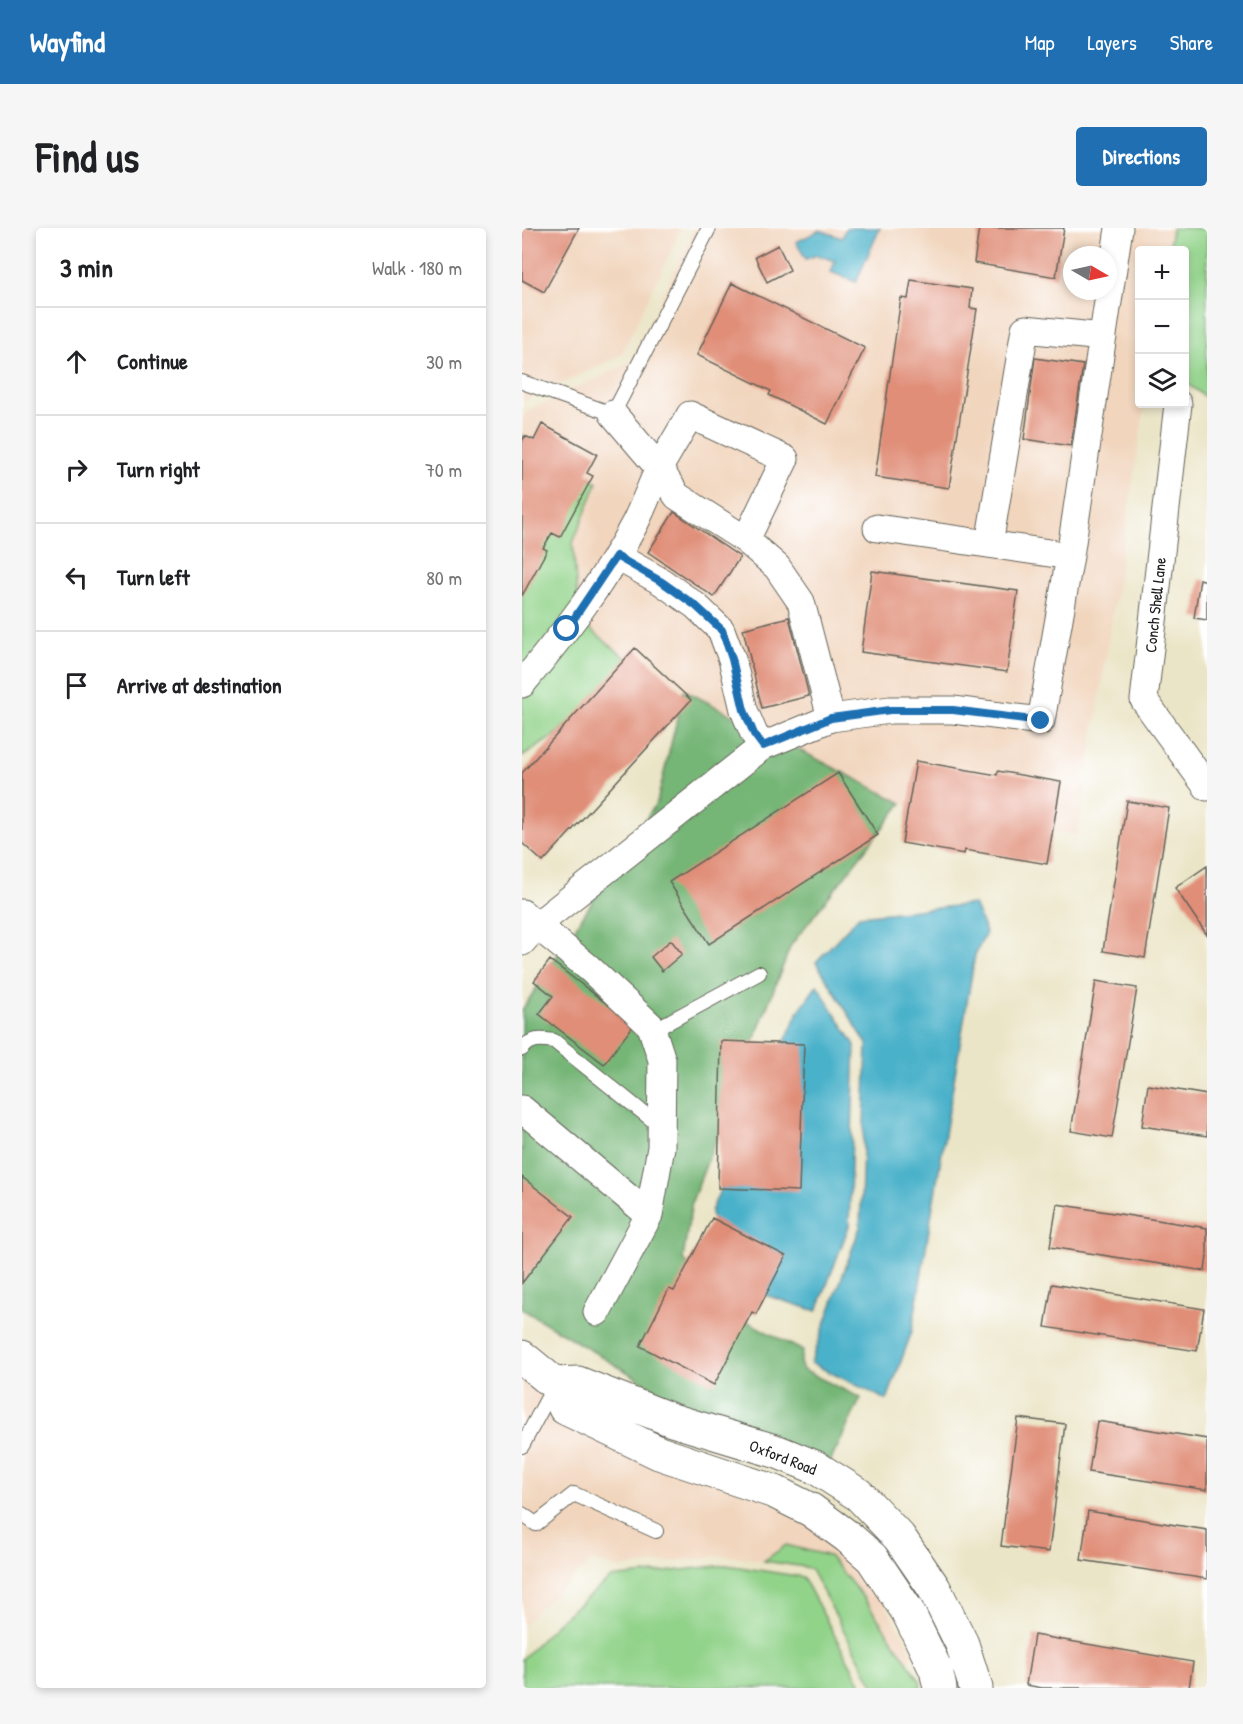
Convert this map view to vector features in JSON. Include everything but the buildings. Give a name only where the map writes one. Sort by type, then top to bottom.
[{"type":"street","points":[[597,1312],[649,1215],[661,1147],[662,1060],[651,1026],[589,968],[527,927],[763,746],[831,718],[890,710],[953,710],[1041,721],[1070,556],[1119,228]]},
{"type":"street","points":[[989,544],[1025,329],[1103,337]]},
{"type":"street","name":"Conch Shell Lane","points":[[1178,408],[1144,700],[1207,787]]},
{"type":"street","points":[[613,414],[659,468],[677,496],[746,540],[777,567],[801,602],[831,718]]},
{"type":"street","points":[[522,684],[567,629],[616,556],[635,522],[659,468],[690,415],[785,459],[746,540]]},
{"type":"street","points":[[877,528],[1070,556]]},
{"type":"street","points":[[616,556],[662,582],[696,606],[722,630],[732,659],[744,710],[754,734],[763,746]]},
{"type":"street","points":[[522,1109],[649,1215]]},
{"type":"street","points":[[522,1357],[555,1384],[565,1408],[659,1453],[776,1492],[811,1510],[848,1537],[872,1558],[908,1612],[936,1670],[940,1688]]},
{"type":"street","name":"Oxford Road","points":[[555,1384],[578,1383],[672,1420],[778,1452],[815,1467],[859,1495],[899,1537],[934,1588],[962,1644],[976,1688]]},
{"type":"lane","points":[[522,382],[613,414],[709,228]]},
{"type":"lane","points":[[652,1031],[759,973]]},
{"type":"lane","points":[[522,1049],[528,1042],[540,1038],[554,1041],[661,1127]]},
{"type":"lane","points":[[522,1446],[555,1384]]},
{"type":"lane","points":[[522,1514],[536,1524],[574,1494],[656,1531]]},
{"type":"shaded area","points":[[522,228],[682,228],[621,355],[522,402]]},
{"type":"shaded area","points":[[695,228],[1172,228],[1170,246],[1135,246],[1135,408],[1144,408],[1078,836],[911,808],[632,663],[574,616],[577,596],[573,543],[597,483],[561,455],[522,435],[522,421],[527,411],[632,360]]},
{"type":"shaded area","points":[[522,1372],[804,1520],[862,1565],[913,1652],[908,1664],[863,1597],[829,1556],[786,1545],[764,1561],[724,1555],[614,1568],[594,1560],[536,1611],[522,1627]]},
{"type":"green space","points":[[1172,228],[1207,228],[1207,398],[1189,385],[1189,246],[1170,246]]},
{"type":"green space","points":[[522,435],[561,455],[597,483],[573,543],[577,596],[574,616],[632,663],[554,736],[522,757]]},
{"type":"green space","points":[[684,690],[902,803],[791,945],[692,1201],[683,1259],[744,1320],[803,1351],[800,1363],[803,1370],[861,1398],[830,1462],[669,1397],[522,1309],[522,1010],[657,802]]},
{"type":"green space","points":[[786,1545],[829,1556],[863,1597],[920,1680],[921,1688],[875,1688],[811,1570],[805,1567],[764,1561]]},
{"type":"green space","points":[[726,1565],[803,1577],[863,1688],[522,1688],[522,1659],[561,1619],[611,1578]]},
{"type":"water","points":[[846,228],[880,228],[856,282],[831,272],[835,261],[817,255],[806,259],[796,242],[820,230],[842,238]]},
{"type":"water","points":[[974,904],[986,933],[975,955],[912,1331],[887,1400],[811,1363],[860,1227],[867,1044],[816,962],[859,916]]},
{"type":"water","points":[[817,985],[855,1045],[849,1226],[817,1311],[726,1283],[716,1247],[711,1211],[798,1012]]},
{"type":"route","points":[[567,629],[616,556],[662,582],[696,606],[722,630],[732,659],[744,710],[754,734],[763,746],[831,718],[890,710],[953,710],[1041,721]]}]
